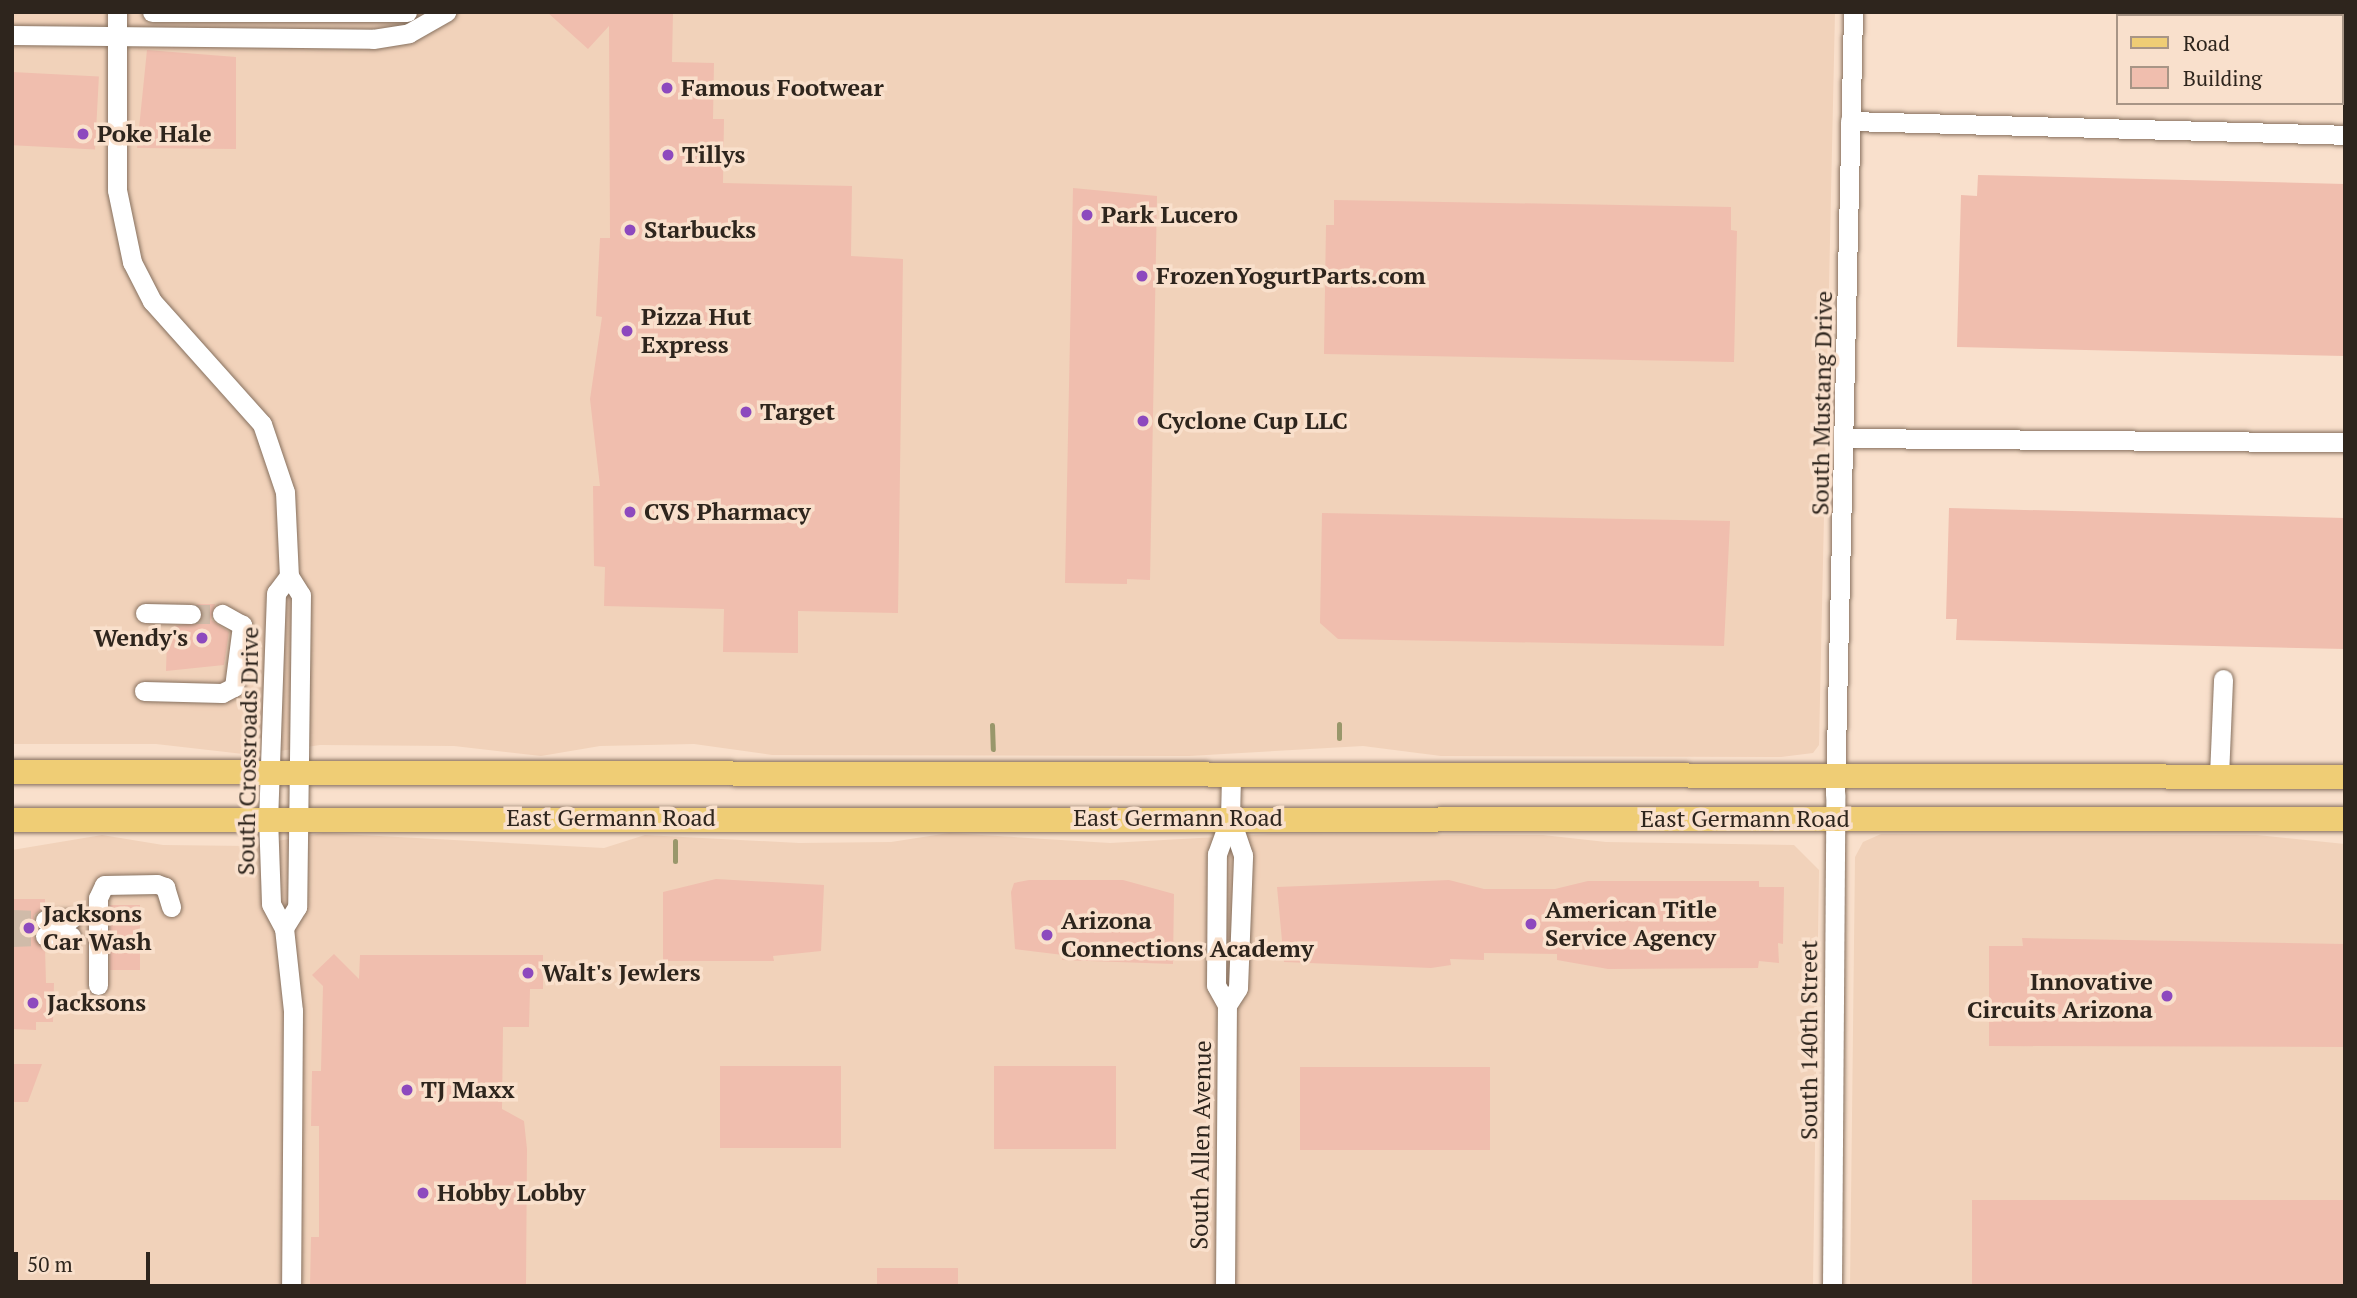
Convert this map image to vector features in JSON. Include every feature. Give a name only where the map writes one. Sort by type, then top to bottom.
[{"type":"main road","name":"East Germann Road","points":[[12,772],[1231,778],[1835,796],[2345,818]]},
{"type":"main road","name":"East Germann Road","points":[[12,820],[296,816],[1230,818],[1835,796],[2219,776],[2345,777]]},
{"type":"street","name":"South Crossroads Drive","points":[[117,12],[117,190],[132,262],[152,301],[262,424],[285,492],[289,576],[301,595],[296,816],[297,907],[284,928]]},
{"type":"street","points":[[152,12],[407,12]]},
{"type":"street","points":[[12,35],[373,39],[409,33],[446,12]]},
{"type":"street","name":"South Mustang Drive","points":[[1835,796],[1847,438],[1853,12]]},
{"type":"street","points":[[1850,121],[2345,135]]},
{"type":"street","points":[[1847,438],[2345,442]]},
{"type":"street","name":"South Crossroads Drive","points":[[289,576],[276,593],[268,817],[271,904],[284,928],[293,1011],[291,1286]]},
{"type":"street","points":[[145,613],[191,614]]},
{"type":"street","points":[[144,691],[222,693],[234,687],[242,625],[222,614]]},
{"type":"street","points":[[2219,776],[2223,679]]},
{"type":"street","name":"South Allen Avenue","points":[[1224,1286],[1227,1005],[1238,988],[1243,855],[1230,818],[1231,778]]},
{"type":"street","name":"South 140th Street","points":[[1832,1286],[1835,796]]},
{"type":"street","points":[[98,985],[98,898],[104,885],[157,884],[165,887],[171,907]]},
{"type":"street","points":[[45,928],[71,928]]},
{"type":"shaded area","points":[[12,12],[1835,12],[1819,745],[1813,753],[1781,757],[1441,756],[1363,746],[1189,756],[772,755],[694,744],[600,746],[541,756],[454,746],[320,745],[252,755],[156,744],[12,744]]},
{"type":"shaded area","points":[[323,833],[604,848],[645,835],[799,843],[891,842],[949,833],[1110,843],[1271,834],[1543,835],[1606,842],[1794,845],[1819,870],[1813,1286],[12,1286],[12,850],[102,835],[163,845],[249,846]]},
{"type":"shaded area","points":[[1881,834],[2257,835],[2345,844],[2345,1286],[1850,1286],[1855,857],[1863,842]]},
{"type":"building","name":"Target","points":[[547,12],[673,12],[672,62],[714,63],[713,119],[724,119],[723,183],[852,186],[851,256],[903,259],[898,613],[798,611],[798,653],[723,652],[724,609],[604,606],[605,567],[594,566],[593,486],[600,486],[590,399],[602,317],[596,316],[600,238],[610,238],[609,26],[588,49]]},
{"type":"building","points":[[147,50],[236,57],[236,149],[137,148]]},
{"type":"building","points":[[12,72],[99,77],[95,149],[12,145]]},
{"type":"building","points":[[1978,175],[2345,184],[2345,356],[1957,347],[1961,195],[1977,196]]},
{"type":"building","points":[[1073,188],[1157,196],[1150,580],[1127,579],[1127,584],[1065,583]]},
{"type":"building","points":[[1334,200],[1731,207],[1731,230],[1737,231],[1734,362],[1324,354],[1326,225],[1334,225]]},
{"type":"building","points":[[1949,508],[2345,518],[2345,649],[1956,640],[1957,619],[1946,619]]},
{"type":"building","points":[[1322,513],[1730,521],[1724,646],[1338,639],[1320,623]]},
{"type":"building","points":[[197,604],[215,604],[211,620],[229,632],[224,665],[166,671],[167,637],[174,637],[175,626],[201,621]]},
{"type":"building","points":[[716,879],[824,885],[821,951],[773,956],[774,961],[663,961],[663,892]]},
{"type":"building","points":[[1029,880],[1123,880],[1174,894],[1173,964],[1062,960],[1063,955],[1015,949],[1011,892],[1014,883]]},
{"type":"building","name":"American Title Service Agency","points":[[1449,880],[1484,889],[1555,889],[1588,881],[1759,881],[1759,887],[1784,887],[1783,944],[1778,943],[1779,963],[1759,961],[1758,968],[1608,969],[1557,960],[1557,954],[1484,953],[1484,960],[1450,959],[1451,965],[1431,968],[1284,962],[1277,887]]},
{"type":"building","points":[[12,899],[45,899],[45,908],[34,915],[33,937],[45,948],[46,983],[54,983],[53,1022],[36,1022],[36,1030],[12,1029]]},
{"type":"building","points":[[110,905],[140,905],[140,970],[110,970]]},
{"type":"building","name":"Innovative Circuits Arizona","points":[[2022,938],[2345,944],[2345,1047],[1989,1046],[1989,946],[2023,946]]},
{"type":"building","points":[[334,954],[359,979],[360,955],[543,955],[543,989],[530,989],[529,1027],[503,1027],[502,1109],[524,1121],[527,1149],[526,1286],[310,1286],[311,1237],[319,1237],[319,1126],[311,1126],[312,1071],[321,1071],[323,986],[312,975]]},
{"type":"building","points":[[12,1064],[42,1064],[28,1102],[12,1102]]},
{"type":"building","points":[[720,1066],[841,1066],[841,1148],[720,1148]]},
{"type":"building","points":[[994,1066],[1116,1066],[1116,1149],[994,1149]]},
{"type":"building","points":[[1300,1067],[1490,1067],[1490,1150],[1300,1150]]},
{"type":"building","points":[[1972,1200],[2345,1200],[2345,1286],[1972,1286]]},
{"type":"building","points":[[877,1268],[958,1268],[958,1286],[877,1286]]},
{"type":"waterway","points":[[1339,724],[1339,738]]},
{"type":"waterway","points":[[992,725],[993,749]]},
{"type":"waterway","points":[[675,841],[675,861]]},
{"type":"tunnel","points":[[191,614],[222,614]]},
{"type":"tunnel","points":[[12,919],[45,920]]},
{"type":"tunnel","points":[[12,937],[45,936]]},
{"type":"place","name":"Famous Footwear","points":[[667,88]]},
{"type":"place","name":"Poke Hale","points":[[83,134]]},
{"type":"place","name":"Tillys","points":[[668,155]]},
{"type":"place","name":"Park Lucero","points":[[1087,215]]},
{"type":"place","name":"Starbucks","points":[[630,230]]},
{"type":"place","name":"FrozenYogurtParts.com","points":[[1142,276]]},
{"type":"place","name":"Pizza Hut Express","points":[[627,331]]},
{"type":"place","name":"Target","points":[[746,412]]},
{"type":"place","name":"Cyclone Cup LLC","points":[[1143,421]]},
{"type":"place","name":"CVS Pharmacy","points":[[630,512]]},
{"type":"place","name":"Wendy's","points":[[202,638]]},
{"type":"place","name":"American Title Service Agency","points":[[1531,924]]},
{"type":"place","name":"Jacksons Car Wash","points":[[29,928]]},
{"type":"place","name":"Arizona Connections Academy","points":[[1047,935]]},
{"type":"place","name":"Walt's Jewlers","points":[[528,973]]},
{"type":"place","name":"Innovative Circuits Arizona","points":[[2167,996]]},
{"type":"place","name":"Jacksons","points":[[33,1003]]},
{"type":"place","name":"TJ Maxx","points":[[407,1090]]},
{"type":"place","name":"Hobby Lobby","points":[[423,1193]]}]
